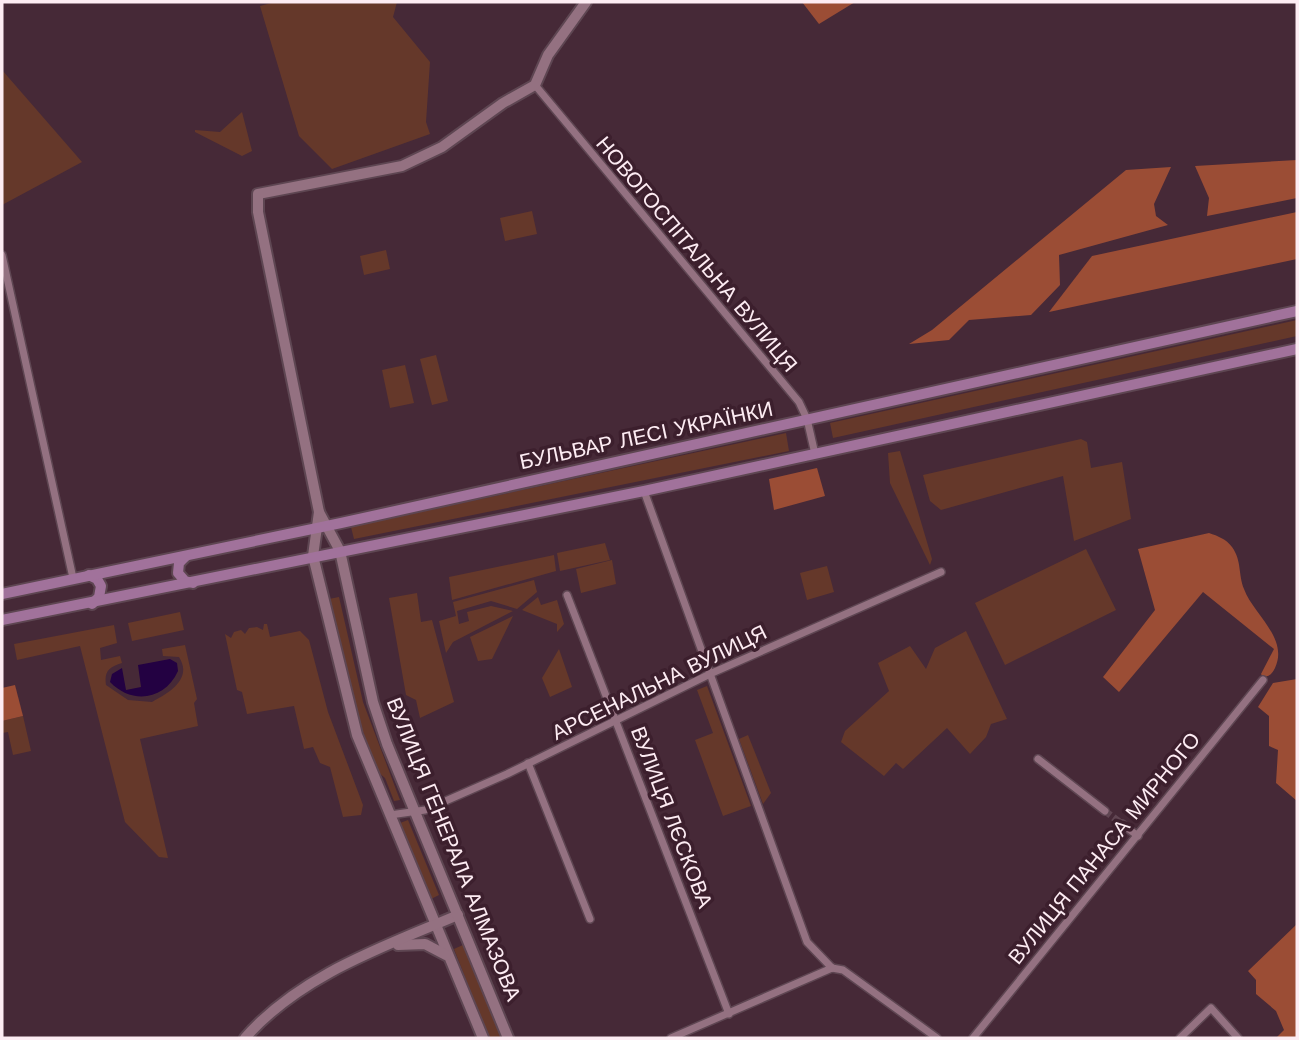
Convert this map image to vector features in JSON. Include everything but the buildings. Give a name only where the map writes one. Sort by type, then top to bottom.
[{"type":"main road","points":[[482,1038],[446,955],[348,705],[313,556],[319,512],[287,367],[258,212],[258,194],[402,166],[455,139],[503,103],[535,85],[548,55],[586,2]]},
{"type":"main road","name":"БУЛЬВАР ЛЕСІ УКРАЇНКИ","points":[[2,594],[328,526],[1297,312]]},
{"type":"main road","points":[[2,620],[644,491],[1297,349]]},
{"type":"main road","name":"ВУЛИЦЯ ГЕНЕРАЛА АЛМАЗОВА","points":[[319,512],[340,551],[373,702],[415,813],[508,1038]]},
{"type":"main road","points":[[189,555],[179,563],[178,573],[185,581],[194,583]]},
{"type":"main road","points":[[88,575],[97,579],[101,586],[99,597],[92,604]]},
{"type":"main road","points":[[245,1038],[266,1017],[312,983],[388,945],[458,915]]},
{"type":"main road","points":[[388,945],[425,944],[446,955]]},
{"type":"street","name":"НОВОГОСПІТАЛЬНА ВУЛИЦЯ","points":[[535,85],[799,401],[807,419],[815,454]]},
{"type":"street","points":[[2,255],[73,578]]},
{"type":"street","points":[[644,491],[807,942],[832,968]]},
{"type":"street","name":"АРСЕНАЛЬНА ВУЛИЦЯ","points":[[390,815],[415,813],[616,722],[712,673],[941,572]]},
{"type":"street","name":"ВУЛИЦЯ ЛЄСКОВА","points":[[567,595],[729,1014]]},
{"type":"street","name":"ВУЛИЦЯ ПАНАСА МИРНОГО","points":[[973,1038],[1263,680]]},
{"type":"street","points":[[1038,759],[1105,811]]},
{"type":"street","points":[[528,763],[590,919]]},
{"type":"street","points":[[1122,824],[1138,836]]},
{"type":"street","points":[[671,1038],[832,968],[843,970],[937,1038]]},
{"type":"street","points":[[1180,1038],[1211,1009],[1238,1038]]},
{"type":"shaded area","points":[[275,2],[397,2],[393,17],[430,62],[426,122],[430,134],[332,169],[299,136],[260,6]]},
{"type":"shaded area","points":[[802,2],[855,2],[819,24]]},
{"type":"shaded area","points":[[2,70],[82,162],[2,205]]},
{"type":"shaded area","points":[[242,112],[252,151],[242,156],[195,132],[220,132]]},
{"type":"shaded area","points":[[1297,160],[1297,198],[1207,216],[1209,198],[1195,166]]},
{"type":"shaded area","points":[[1171,167],[1154,204],[1156,216],[1168,225],[1059,255],[1060,285],[1031,315],[969,320],[949,340],[909,344],[932,330],[1126,170]]},
{"type":"shaded area","points":[[532,211],[537,234],[505,241],[500,218]]},
{"type":"shaded area","points":[[1297,212],[1297,259],[1049,312],[1092,256]]},
{"type":"shaded area","points":[[386,250],[390,269],[364,275],[360,256]]},
{"type":"shaded area","points":[[1297,320],[1297,336],[833,438],[830,423]]},
{"type":"shaded area","points":[[436,355],[448,401],[432,405],[420,359]]},
{"type":"shaded area","points":[[405,365],[414,403],[390,408],[382,370]]},
{"type":"shaded area","points":[[786,433],[789,451],[354,539],[351,527]]},
{"type":"shaded area","points":[[1081,439],[1087,442],[1091,468],[1122,462],[1131,519],[1074,541],[1063,476],[941,510],[930,501],[923,475]]},
{"type":"shaded area","points":[[900,451],[932,559],[930,565],[890,483],[888,453]]},
{"type":"shaded area","points":[[817,468],[825,496],[774,510],[769,479]]},
{"type":"shaded area","points":[[1209,533],[1230,544],[1235,552],[1248,598],[1274,636],[1278,657],[1274,670],[1267,676],[1263,677],[1261,674],[1274,649],[1203,592],[1119,692],[1103,677],[1155,610],[1138,549]]},
{"type":"shaded area","points":[[605,543],[610,560],[560,571],[557,553]]},
{"type":"shaded area","points":[[1086,549],[1116,610],[1005,665],[975,603]]},
{"type":"shaded area","points":[[554,555],[556,571],[452,600],[449,577]]},
{"type":"shaded area","points":[[612,560],[616,584],[581,593],[576,569]]},
{"type":"shaded area","points":[[827,566],[834,592],[807,600],[800,573]]},
{"type":"shaded area","points":[[534,580],[537,592],[517,609],[491,601],[457,611],[459,624],[469,621],[467,612],[491,606],[513,611],[453,642],[446,653],[439,621],[456,616],[453,602]]},
{"type":"shaded area","points":[[417,593],[421,622],[432,620],[454,702],[420,718],[416,700],[406,695],[389,598]]},
{"type":"shaded area","points":[[339,597],[363,702],[400,800],[394,801],[385,778],[378,772],[350,697],[329,599]]},
{"type":"shaded area","points":[[538,597],[541,605],[557,600],[564,624],[557,632],[557,624],[522,610]]},
{"type":"shaded area","points":[[180,612],[184,630],[132,641],[128,623]]},
{"type":"shaded area","points":[[513,616],[492,659],[478,661],[470,637]]},
{"type":"shaded area","points":[[264,624],[267,624],[270,637],[300,631],[309,640],[328,712],[363,805],[361,815],[343,817],[330,767],[320,763],[313,747],[304,749],[294,706],[247,714],[242,692],[237,690],[225,634],[231,638],[234,632],[241,630],[245,634],[249,628],[257,627],[263,630]]},
{"type":"shaded area","points":[[114,625],[117,643],[100,648],[101,660],[120,656],[122,663],[108,670],[106,685],[128,700],[152,702],[172,690],[181,679],[183,665],[179,657],[163,656],[162,649],[185,645],[197,699],[194,703],[198,726],[140,739],[168,858],[159,857],[125,822],[80,646],[17,660],[14,644]]},
{"type":"shaded area","points":[[966,631],[1007,719],[991,724],[986,737],[970,754],[947,728],[903,769],[896,763],[884,776],[841,742],[845,731],[889,691],[878,663],[910,646],[926,669],[935,648]]},
{"type":"shaded area","points":[[559,649],[572,687],[550,697],[542,678]]},
{"type":"shaded area","points":[[170,659],[177,663],[178,671],[172,681],[157,693],[147,696],[128,694],[110,682],[112,674],[122,668],[126,690],[141,687],[138,665]]},
{"type":"shaded area","points":[[1297,679],[1297,801],[1276,783],[1278,750],[1269,746],[1269,716],[1258,707],[1273,683]]},
{"type":"shaded area","points":[[15,685],[23,716],[2,721],[2,688]]},
{"type":"shaded area","points":[[707,686],[751,806],[723,816],[695,740],[713,733],[697,690]]},
{"type":"shaded area","points":[[23,716],[31,751],[13,755],[8,732],[2,733],[2,721]]},
{"type":"shaded area","points":[[748,735],[771,793],[763,804],[739,739]]},
{"type":"shaded area","points":[[408,820],[439,895],[431,899],[400,823]]},
{"type":"shaded area","points":[[1297,924],[1297,1038],[1276,1038],[1284,1030],[1276,1011],[1256,994],[1256,980],[1248,971]]},
{"type":"shaded area","points":[[465,944],[503,1038],[489,1038],[454,949]]},
{"type":"tunnel","points":[[1105,811],[1122,824]]}]
